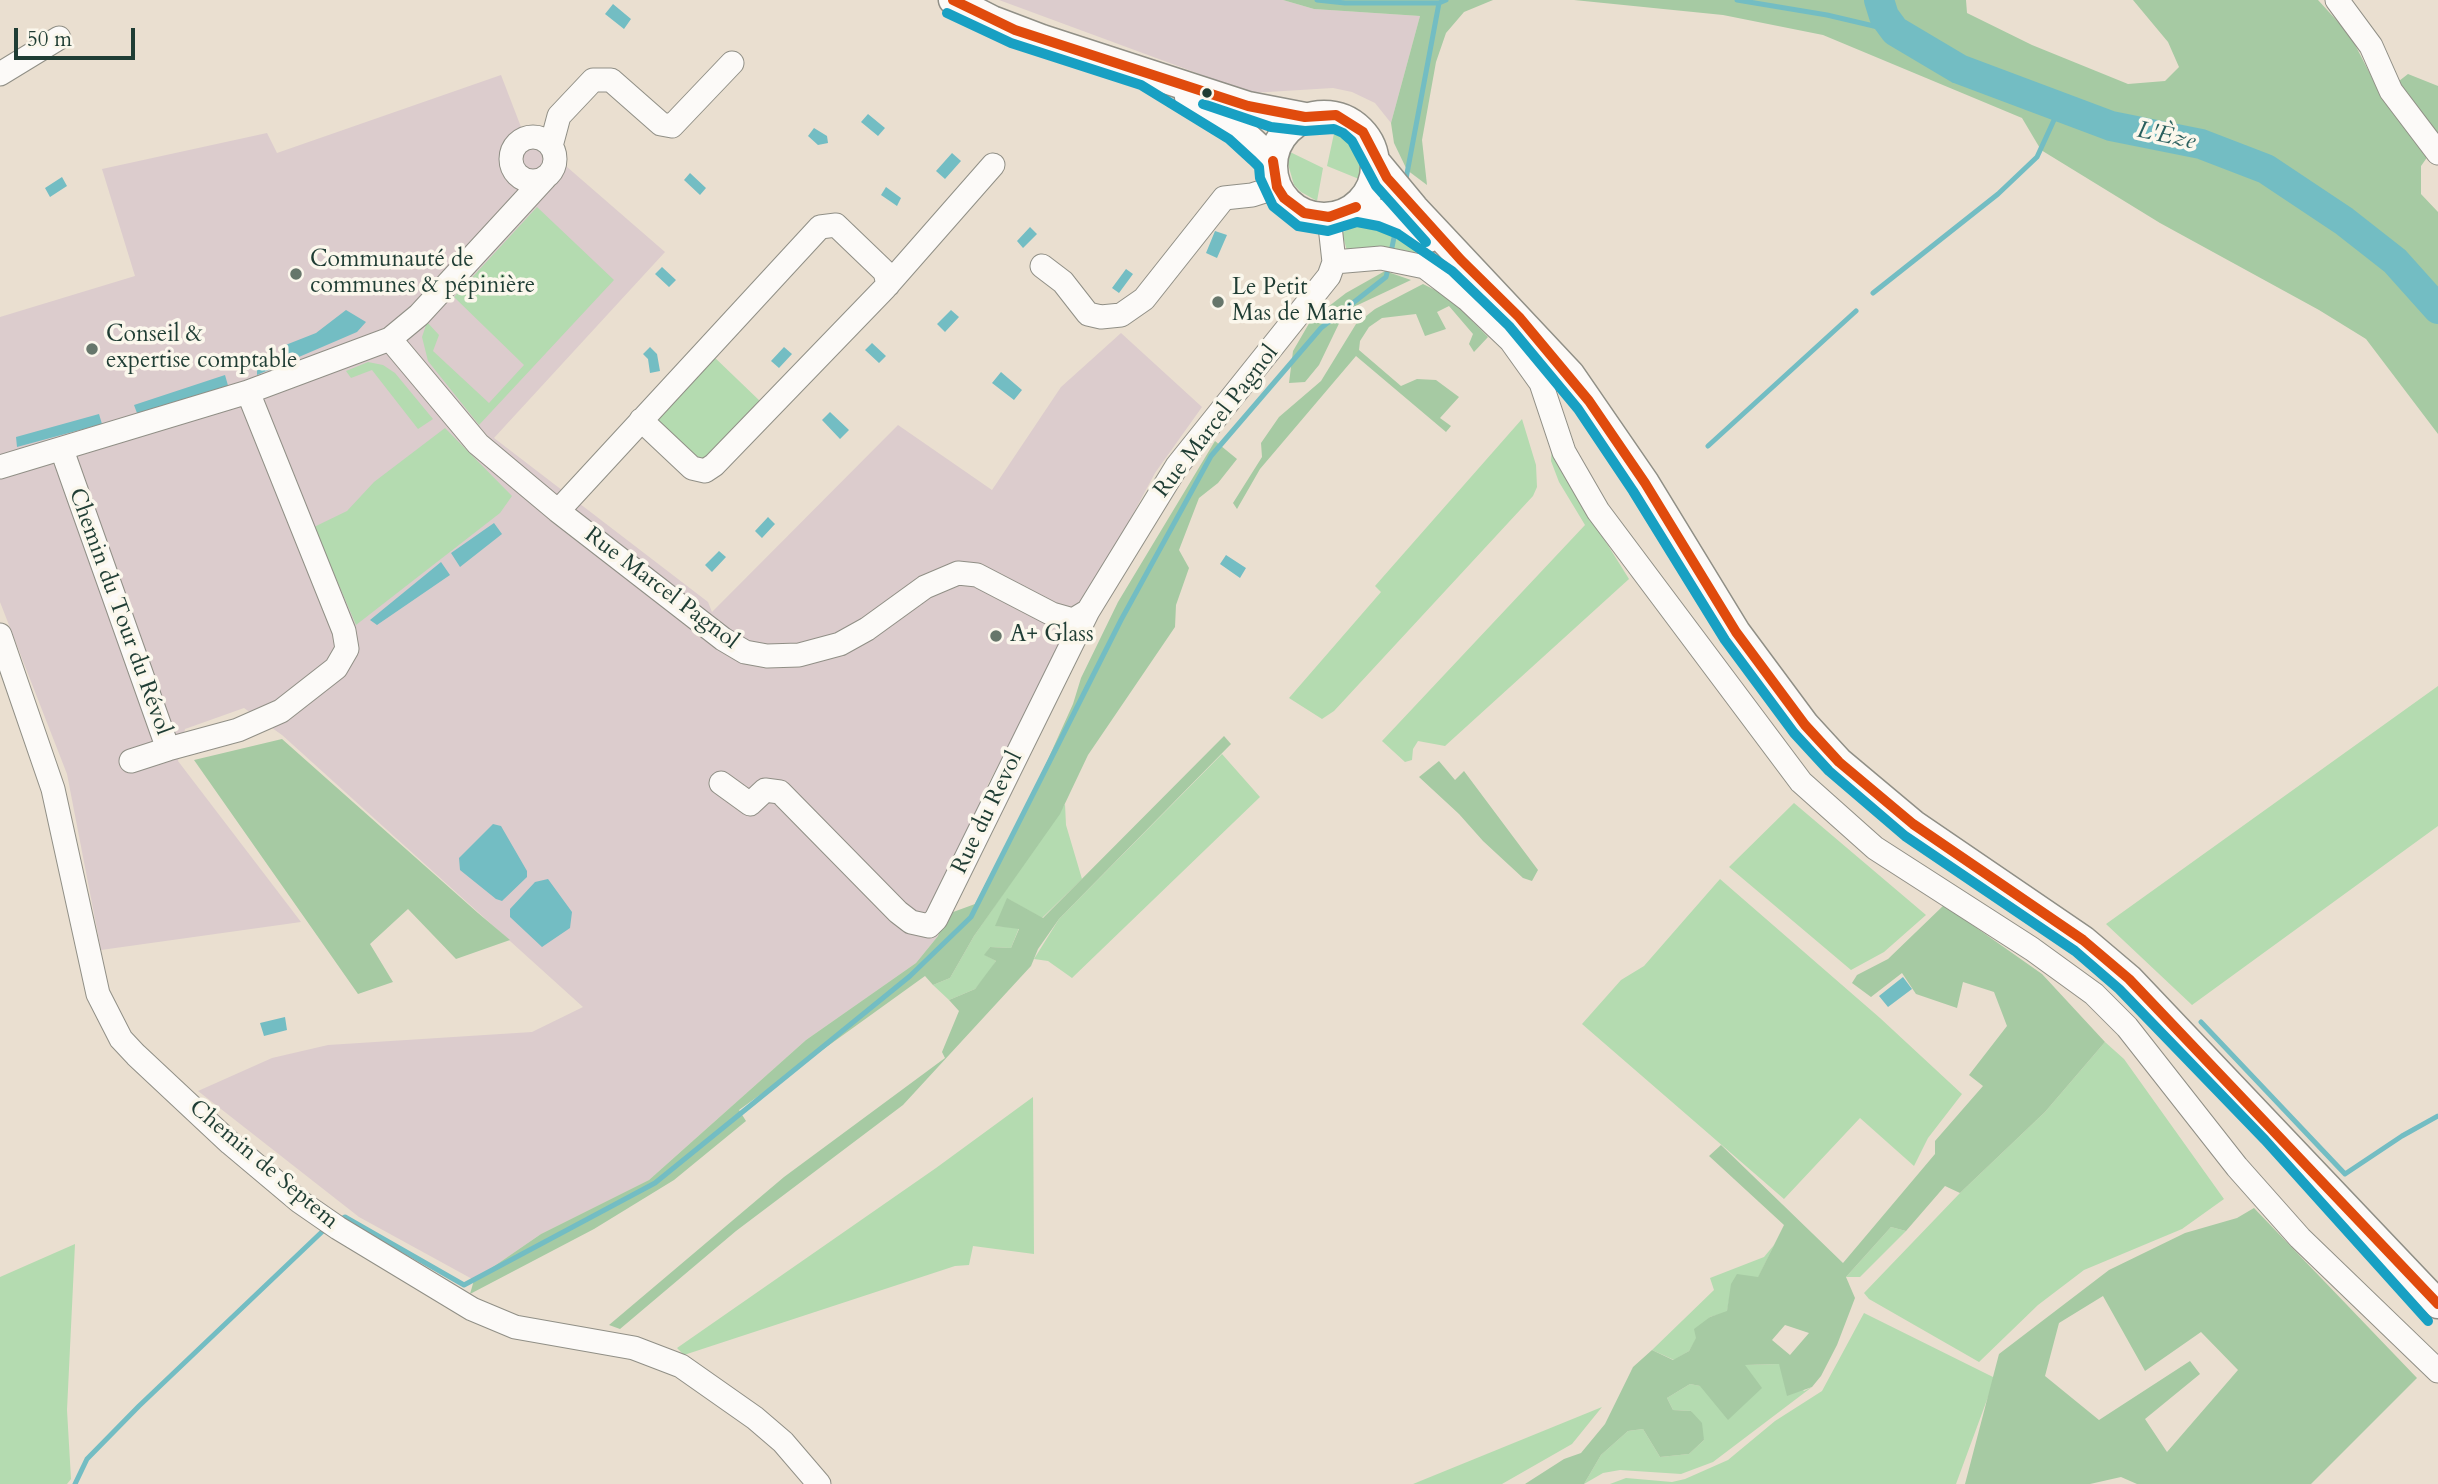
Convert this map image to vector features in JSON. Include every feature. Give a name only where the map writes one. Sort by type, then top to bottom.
[{"type":"main road","points":[[953,0],[1015,30],[1147,72],[1248,106],[1305,117],[1329,115],[1351,121],[1363,132],[1371,145],[1375,161],[1374,178],[1367,194],[1356,207],[1329,217],[1316,217],[1293,207],[1275,174],[1237,128],[1147,72]]},
{"type":"main road","points":[[1275,174],[1283,135],[1305,117]]},
{"type":"main road","points":[[1375,161],[1461,260],[1519,317],[1590,401],[1645,483],[1736,632],[1805,726],[1839,762],[1913,824],[2082,940],[2129,979],[2266,1120],[2438,1304]]},
{"type":"main road","points":[[1356,207],[1404,221],[1461,260]]},
{"type":"main road","points":[[2393,1258],[2438,1312]]},
{"type":"street","points":[[2337,0],[2371,46],[2391,91],[2438,153]]},
{"type":"street","points":[[0,75],[59,38]]},
{"type":"street","points":[[0,467],[248,392],[390,340],[419,315],[545,178],[555,160],[551,146],[559,116],[593,80],[611,80],[661,124],[672,127],[732,63]]},
{"type":"street","points":[[545,178],[531,182],[517,176],[511,155],[518,142],[525,138],[540,138],[551,146]]},
{"type":"street","points":[[641,419],[692,468],[705,471],[888,285],[993,165]]},
{"type":"street","points":[[1042,266],[1063,282],[1088,314],[1101,317],[1121,315],[1144,299],[1224,198],[1252,195],[1275,174]]},
{"type":"street","points":[[1329,217],[1334,262],[1392,258],[1424,267],[1467,299],[1511,341],[1541,383],[1564,452],[1598,511],[1801,782],[1875,848],[2032,949],[2094,994],[2127,1027],[2237,1167],[2300,1238],[2438,1371]]},
{"type":"street","points":[[558,511],[823,225],[836,225],[885,272],[888,285]]},
{"type":"street","name":"Rue Marcel Pagnol","points":[[390,340],[478,444],[558,511],[723,639],[758,655],[799,654],[840,644],[867,629],[925,587],[958,573],[977,575],[1063,619],[1076,619],[1088,611],[1177,466],[1305,309],[1329,276],[1334,262]]},
{"type":"street","name":"Chemin du Tour du Révol","points":[[62,450],[168,749],[269,719],[336,668],[347,649],[344,631],[248,392]]},
{"type":"street","name":"Rue du Revol","points":[[722,783],[750,804],[765,790],[780,792],[853,869],[911,922],[929,926],[936,919],[1088,611]]},
{"type":"street","name":"Chemin de Septem","points":[[0,635],[53,789],[98,994],[121,1039],[136,1055],[230,1143],[299,1201],[338,1228],[472,1309],[515,1327],[634,1348],[681,1366],[755,1418],[783,1442],[819,1484]]},
{"type":"street","points":[[131,761],[168,749]]},
{"type":"shaded area","points":[[999,0],[1283,0],[1314,9],[1420,16],[1391,123],[1375,103],[1352,92],[1333,88],[1251,93]]},
{"type":"shaded area","points":[[501,75],[521,127],[665,252],[494,438],[708,602],[712,612],[898,425],[992,490],[1061,387],[1121,333],[1202,407],[1155,473],[988,784],[938,936],[916,963],[806,1040],[649,1180],[541,1234],[474,1280],[359,1217],[198,1091],[272,1058],[328,1045],[532,1032],[583,1007],[282,735],[244,708],[185,729],[178,761],[301,922],[101,950],[67,774],[0,602],[0,317],[135,276],[102,169],[267,133],[277,153]]},
{"type":"green space","points":[[1283,0],[1493,0],[1464,12],[1446,33],[1436,62],[1422,140],[1427,185],[1407,170],[1394,143],[1391,123],[1420,16],[1314,9]]},
{"type":"green space","points":[[1574,0],[1966,0],[1967,13],[2032,45],[2128,84],[2165,81],[2179,67],[2168,42],[2133,0],[2318,0],[2350,35],[2381,95],[2408,74],[2438,86],[2438,142],[2421,166],[2421,194],[2438,212],[2438,434],[2366,339],[2319,310],[2160,223],[2041,150],[2022,118],[1823,35],[1723,15]]},
{"type":"green space","points":[[1335,129],[1351,139],[1358,149],[1361,161],[1359,179],[1327,166]]},
{"type":"green space","points":[[1290,152],[1323,168],[1317,201],[1294,185],[1288,164]]},
{"type":"green space","points":[[537,207],[614,280],[479,425],[428,361],[422,337],[427,322],[439,335],[433,351],[489,403],[524,365],[454,297]]},
{"type":"green space","points":[[1375,221],[1408,238],[1430,255],[1380,246],[1347,251],[1342,233],[1361,222]]},
{"type":"green space","points":[[1385,271],[1411,280],[1345,311],[1319,365],[1305,382],[1289,383],[1293,351],[1311,320],[1346,293]]},
{"type":"green space","points":[[1423,284],[1449,297],[1488,337],[1474,352],[1469,344],[1473,334],[1449,306],[1437,312],[1446,329],[1425,336],[1416,314],[1382,318],[1369,327],[1360,341],[1359,350],[1401,386],[1417,379],[1436,380],[1459,397],[1440,418],[1451,426],[1446,432],[1356,356],[1260,469],[1237,509],[1233,503],[1262,457],[1261,443],[1279,417],[1321,381],[1356,324],[1375,309]]},
{"type":"green space","points":[[711,354],[762,403],[710,456],[700,459],[659,424],[657,416]]},
{"type":"green space","points":[[368,362],[383,365],[395,373],[433,419],[418,429],[372,370],[351,378],[346,371]]},
{"type":"green space","points":[[1522,419],[1536,465],[1537,487],[1533,496],[1334,711],[1322,719],[1289,698],[1381,592],[1375,586]]},
{"type":"green space","points":[[445,428],[512,496],[500,513],[356,625],[314,527],[347,511],[374,482]]},
{"type":"green space","points":[[1215,441],[1237,459],[1218,483],[1199,498],[1179,550],[1189,568],[1176,605],[1175,627],[1088,755],[1060,814],[974,936],[950,978],[933,985],[925,976],[739,1110],[746,1121],[674,1180],[594,1229],[470,1294],[474,1280],[541,1234],[649,1180],[806,1040],[916,963],[938,936],[945,915],[975,904],[1030,799],[1073,704],[1081,678],[1118,602]]},
{"type":"green space","points":[[1552,444],[1571,486],[1629,579],[1445,746],[1418,741],[1413,749],[1412,760],[1405,762],[1382,741],[1585,525],[1559,482],[1551,461]]},
{"type":"green space","points":[[2438,686],[2438,826],[2192,1005],[2106,924]]},
{"type":"green space","points":[[1224,736],[1231,744],[1059,919],[1038,949],[1031,966],[903,1105],[736,1231],[620,1329],[609,1325],[784,1177],[945,1058],[942,1052],[959,1011],[949,1000],[975,989],[996,961],[984,955],[990,947],[1011,948],[1019,929],[995,926],[1007,898],[1043,918]]},
{"type":"green space","points":[[282,739],[510,940],[456,959],[408,909],[370,944],[393,982],[358,994],[194,760]]},
{"type":"green space","points":[[1222,754],[1260,797],[1072,978],[1048,961],[1034,959],[1059,919]]},
{"type":"green space","points":[[1439,761],[1455,780],[1464,771],[1538,870],[1532,881],[1523,878],[1419,777]]},
{"type":"green space","points":[[1794,803],[1926,915],[1884,952],[1851,970],[1729,867]]},
{"type":"green space","points":[[1065,804],[1066,825],[1082,879],[1042,918],[1008,899],[996,926],[1019,928],[1011,948],[990,947],[985,955],[996,961],[988,974],[975,989],[949,1000],[933,985],[950,978],[974,936]]},
{"type":"green space","points":[[1720,879],[1880,1018],[1962,1094],[1928,1138],[1914,1166],[1860,1118],[1784,1199],[1582,1024],[1621,980],[1644,966]]},
{"type":"green space","points":[[1944,905],[2042,974],[2105,1042],[2045,1112],[1960,1193],[1945,1186],[1906,1231],[1891,1227],[1846,1277],[1855,1298],[1837,1345],[1821,1376],[1812,1387],[1787,1396],[1779,1364],[1745,1365],[1762,1388],[1728,1420],[1700,1386],[1690,1384],[1667,1398],[1673,1410],[1691,1411],[1702,1423],[1704,1440],[1689,1454],[1660,1457],[1643,1429],[1628,1431],[1601,1455],[1584,1484],[1525,1484],[1564,1459],[1581,1453],[1605,1424],[1633,1367],[1652,1350],[1673,1360],[1689,1351],[1696,1338],[1694,1329],[1710,1317],[1727,1311],[1731,1284],[1737,1274],[1758,1277],[1784,1225],[1709,1156],[1721,1145],[1843,1263],[1935,1154],[1935,1141],[1983,1086],[1969,1075],[2007,1026],[1994,992],[1963,982],[1957,1008],[1916,994],[1902,973],[1871,997],[1852,983],[1857,975],[1888,959]],"holes":[[[1785,1325],[1809,1333],[1790,1355],[1772,1340]]]},
{"type":"green space","points":[[2105,1042],[2124,1059],[2224,1199],[2182,1229],[2084,1270],[2038,1305],[1979,1362],[1869,1299],[1864,1293],[1960,1193],[2045,1112]]},
{"type":"green space","points":[[1033,1097],[1034,1254],[973,1246],[969,1265],[955,1266],[684,1355],[677,1348],[936,1168]]},
{"type":"green space","points":[[2254,1208],[2417,1378],[2311,1484],[2137,1484],[2121,1477],[2090,1484],[1965,1484],[1999,1354],[2109,1270],[2185,1233],[2237,1218]],"holes":[[[2103,1296],[2145,1371],[2201,1332],[2238,1370],[2167,1452],[2145,1419],[2200,1374],[2190,1361],[2099,1420],[2045,1376],[2059,1323]]]},
{"type":"green space","points":[[1891,1227],[1906,1231],[1860,1277],[1846,1277]]},
{"type":"green space","points":[[75,1244],[67,1410],[71,1479],[67,1484],[0,1484],[0,1277]]},
{"type":"green space","points":[[1774,1245],[1758,1278],[1732,1284],[1727,1312],[1710,1317],[1689,1351],[1674,1360],[1652,1350],[1714,1290],[1710,1278],[1764,1257]]},
{"type":"green space","points":[[1864,1313],[1995,1378],[1956,1484],[1610,1484],[1626,1478],[1672,1482],[1728,1460],[1775,1421],[1822,1391]]},
{"type":"green space","points":[[1779,1364],[1804,1391],[1812,1387],[1713,1462],[1681,1474],[1620,1470],[1603,1473],[1584,1484],[1601,1455],[1628,1431],[1643,1429],[1660,1457],[1689,1454],[1704,1440],[1691,1411],[1673,1410],[1667,1398],[1690,1384],[1700,1386],[1745,1365]]},
{"type":"green space","points":[[1602,1407],[1572,1444],[1502,1484],[1413,1484]]},
{"type":"water","points":[[613,4],[631,19],[624,29],[605,14]]},
{"type":"water","points":[[868,114],[885,128],[878,136],[861,122]]},
{"type":"water","points":[[814,128],[827,136],[828,143],[818,145],[808,136]]},
{"type":"water","points":[[952,153],[961,161],[945,179],[936,171]]},
{"type":"water","points":[[690,173],[706,188],[700,195],[684,180]]},
{"type":"water","points":[[62,177],[67,186],[50,197],[45,188]]},
{"type":"water","points":[[886,187],[901,198],[897,206],[881,195]]},
{"type":"water","points":[[1030,227],[1037,234],[1023,248],[1017,241]]},
{"type":"water","points":[[1215,231],[1227,235],[1217,258],[1206,253]]},
{"type":"water","points":[[662,267],[676,280],[669,287],[655,274]]},
{"type":"water","points":[[1126,269],[1133,274],[1119,293],[1112,288]]},
{"type":"water","points":[[346,310],[366,322],[357,332],[257,375],[257,368],[283,357],[283,346],[316,333]]},
{"type":"water","points":[[951,310],[959,317],[945,332],[937,324]]},
{"type":"water","points":[[872,343],[886,356],[879,363],[865,350]]},
{"type":"water","points":[[650,347],[657,354],[660,371],[650,373],[648,359],[643,354]]},
{"type":"water","points":[[784,347],[792,354],[779,368],[771,361]]},
{"type":"water","points":[[1001,372],[1022,390],[1014,400],[992,383]]},
{"type":"water","points":[[225,375],[229,389],[137,413],[134,405]]},
{"type":"water","points":[[830,412],[849,430],[840,439],[822,420]]},
{"type":"water","points":[[99,414],[102,424],[17,447],[16,437]]},
{"type":"water","points":[[768,517],[775,524],[762,538],[755,531]]},
{"type":"water","points":[[494,523],[502,534],[460,567],[451,553]]},
{"type":"water","points":[[719,551],[726,557],[712,572],[705,565]]},
{"type":"water","points":[[1226,555],[1246,568],[1240,578],[1220,564]]},
{"type":"water","points":[[441,562],[450,575],[377,625],[370,620]]},
{"type":"water","points":[[493,824],[501,826],[527,871],[527,877],[502,901],[460,870],[459,858]]},
{"type":"water","points":[[548,879],[572,912],[570,928],[542,947],[510,917],[510,909],[535,882]]},
{"type":"water","points":[[1903,977],[1912,989],[1888,1007],[1879,996]]},
{"type":"water","points":[[285,1017],[287,1030],[264,1036],[260,1023]]},
{"type":"waterway","points":[[1317,0],[1345,3],[1439,3],[1446,0]]},
{"type":"waterway","points":[[1737,0],[1827,15],[1895,31]]},
{"type":"waterway","name":"L'Èze","points":[[1879,0],[1884,16],[1895,31],[1959,69],[2111,126],[2201,144],[2266,169],[2344,221],[2395,261],[2438,309]]},
{"type":"waterway","points":[[1405,184],[1439,3]]},
{"type":"waterway","points":[[1873,293],[1998,194],[2037,157],[2060,107]]},
{"type":"waterway","points":[[1391,252],[1396,228]]},
{"type":"waterway","points":[[338,1221],[345,1217],[464,1285],[655,1183],[910,976],[971,917],[1121,620],[1211,456],[1321,328],[1386,277],[1389,265]]},
{"type":"waterway","points":[[1708,446],[1856,311]]},
{"type":"waterway","points":[[2201,1022],[2345,1174],[2438,1116]]},
{"type":"waterway","points":[[75,1484],[87,1459],[326,1228]]},
{"type":"transit line","points":[[953,0],[1015,30],[1248,106],[1305,117],[1336,115],[1363,132],[1387,178],[1461,260],[1519,317],[1589,401],[1645,483],[1736,632],[1805,725],[1839,762],[1913,824],[2083,940],[2129,979],[2438,1304]]},
{"type":"transit line","points":[[947,13],[1011,43],[1141,85],[1229,139],[1259,167],[1260,178],[1273,206],[1298,226],[1328,231],[1357,222],[1378,226],[1398,234],[1452,271],[1509,326],[1578,409],[1633,491],[1725,640],[1794,733],[1829,771],[1905,836],[2075,951],[2119,989],[2265,1140],[2428,1321]]},
{"type":"transit line","points":[[1203,104],[1271,127],[1305,131],[1334,129],[1343,133],[1352,141],[1376,186],[1426,242]]},
{"type":"transit line","points":[[1273,161],[1277,187],[1284,198],[1304,213],[1329,217],[1356,207]]},
{"type":"place","name":"Communauté de communes & pépinière","points":[[296,274]]},
{"type":"place","name":"Le Petit Mas de Marie","points":[[1218,302]]},
{"type":"place","name":"Conseil & expertise comptable","points":[[92,349]]},
{"type":"place","name":"A+ Glass","points":[[996,636]]}]
